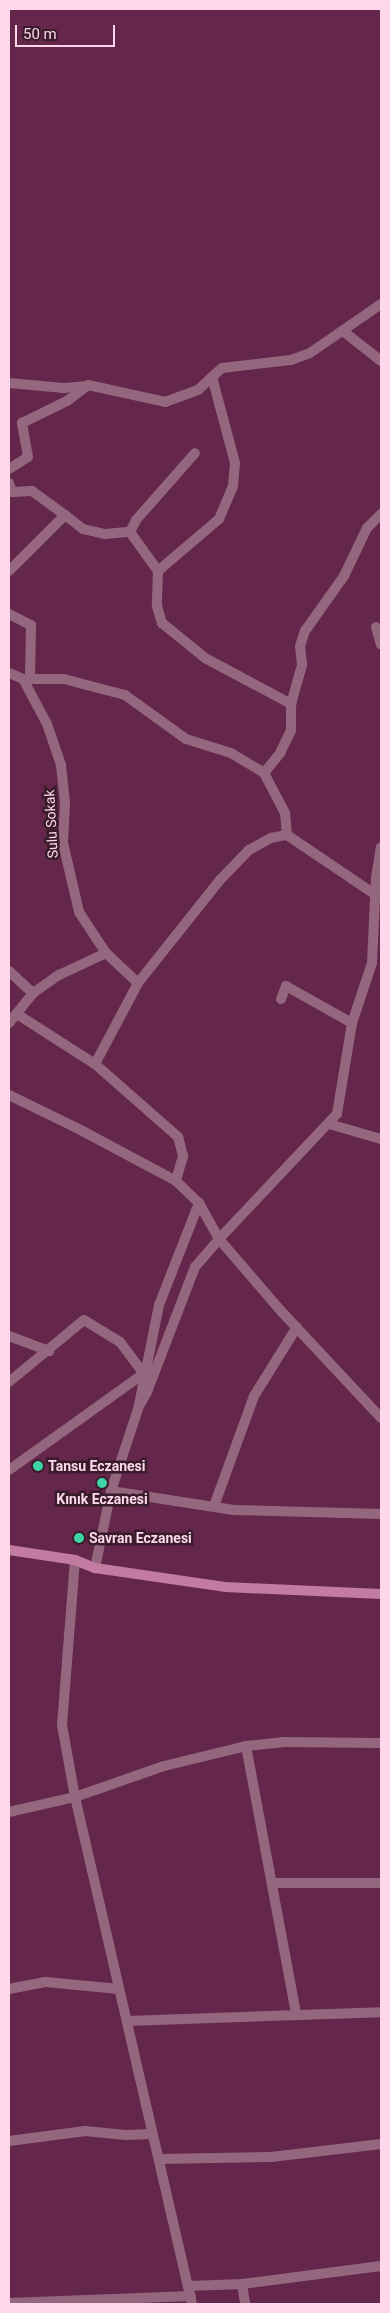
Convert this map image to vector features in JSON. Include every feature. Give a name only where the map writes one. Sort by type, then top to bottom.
[{"type":"main road","points":[[9,1550],[75,1560],[95,1568],[225,1587],[381,1594]]},
{"type":"street","points":[[9,382],[64,388],[88,385],[165,402],[198,390],[222,368],[291,360],[310,353],[381,304]]},
{"type":"street","points":[[343,331],[381,361]]},
{"type":"street","points":[[158,571],[218,519],[233,486],[235,463],[212,377]]},
{"type":"street","points":[[9,469],[28,457],[22,423],[66,401],[88,385]]},
{"type":"street","points":[[130,532],[136,520],[195,453]]},
{"type":"street","points":[[9,483],[12,492],[32,491],[83,529],[105,534],[130,532]]},
{"type":"street","points":[[264,773],[280,753],[292,730],[291,704],[302,665],[300,646],[305,631],[344,576],[368,528],[381,514]]},
{"type":"street","points":[[9,571],[65,515]]},
{"type":"street","points":[[130,532],[140,550],[158,571],[157,606],[162,622],[205,658],[291,704]]},
{"type":"street","points":[[9,614],[31,625],[27,678]]},
{"type":"street","points":[[376,627],[381,644]]},
{"type":"street","points":[[9,673],[27,678],[64,679],[125,695],[186,739],[231,753],[264,773],[285,813],[287,835]]},
{"type":"street","name":"Sulu Sokak","points":[[27,678],[47,724],[61,765],[65,803],[63,843],[72,889],[79,912],[106,953],[138,983]]},
{"type":"street","points":[[95,1064],[138,983],[220,880],[249,850],[271,838],[287,835],[376,895]]},
{"type":"street","points":[[95,1568],[111,1491],[138,1406],[157,1365],[195,1268],[219,1239],[330,1124],[337,1114],[352,1023],[377,965],[376,895],[381,847]]},
{"type":"street","points":[[9,1023],[32,993],[59,975],[106,953]]},
{"type":"street","points":[[9,971],[32,993]]},
{"type":"street","points":[[281,999],[286,986],[352,1023]]},
{"type":"street","points":[[17,1014],[95,1064],[178,1137],[183,1156],[176,1181]]},
{"type":"street","points":[[9,1095],[75,1126],[176,1181],[199,1203],[219,1239],[381,1418]]},
{"type":"street","points":[[330,1124],[381,1139]]},
{"type":"street","points":[[138,1406],[143,1373],[159,1305],[199,1203]]},
{"type":"street","points":[[9,1382],[49,1351],[84,1320],[120,1342],[143,1373]]},
{"type":"street","points":[[214,1506],[254,1396],[297,1327]]},
{"type":"street","points":[[9,1336],[49,1351]]},
{"type":"street","points":[[9,1470],[143,1373],[157,1365]]},
{"type":"street","points":[[111,1491],[234,1510],[381,1514]]},
{"type":"street","points":[[75,1560],[62,1726],[119,1989],[191,2295]]},
{"type":"street","points":[[9,1812],[76,1797],[164,1766],[246,1746],[282,1742],[381,1743]]},
{"type":"street","points":[[246,1746],[296,2013]]},
{"type":"street","points":[[273,1883],[381,1883]]},
{"type":"street","points":[[9,1989],[46,1982],[119,1989]]},
{"type":"street","points":[[127,2021],[296,2013],[381,2012]]},
{"type":"street","points":[[9,2141],[85,2131],[152,2134]]},
{"type":"street","points":[[159,2159],[271,2157],[381,2144]]},
{"type":"street","points":[[9,2303],[44,2303],[191,2295],[242,2284],[381,2266]]},
{"type":"street","points":[[242,2284],[244,2304]]},
{"type":"place","name":"Tansu Eczanesi","points":[[38,1466]]},
{"type":"place","name":"Kınık Eczanesi","points":[[102,1483]]},
{"type":"place","name":"Savran Eczanesi","points":[[79,1538]]}]
